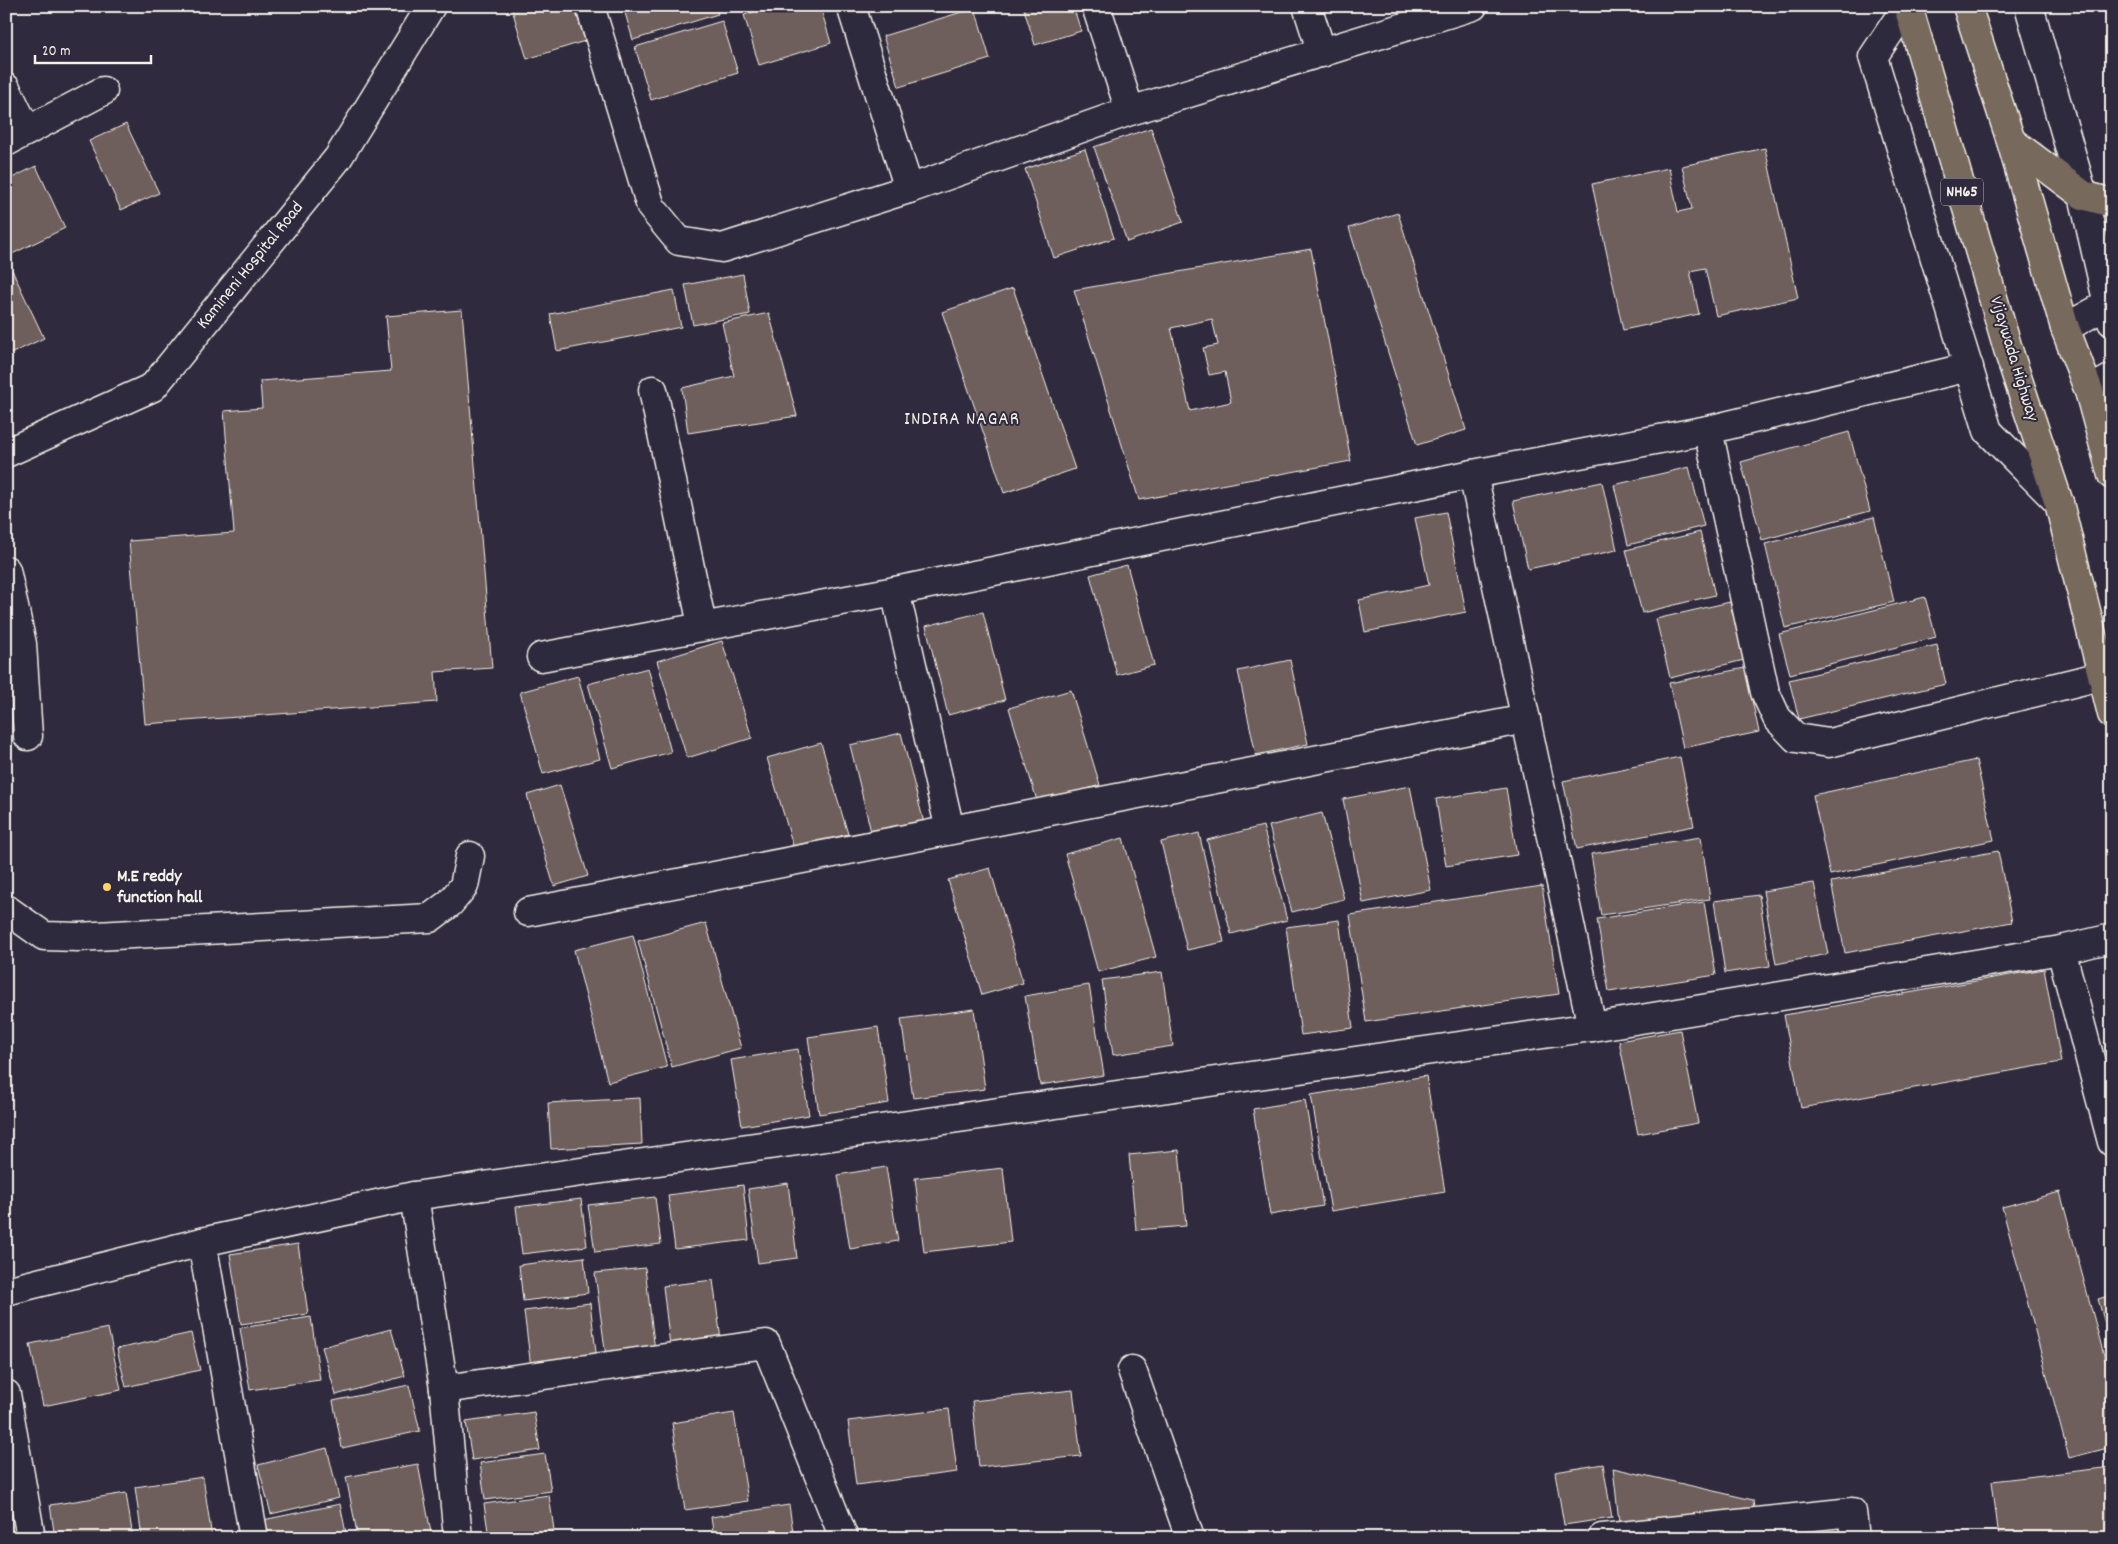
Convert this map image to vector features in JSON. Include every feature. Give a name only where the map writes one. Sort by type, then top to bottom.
[{"type":"highway","name":"Vijaywada Highway","points":[[1908,6],[2010,356],[2059,503],[2112,714]]},
{"type":"highway","points":[[1967,6],[2011,141],[2065,328],[2100,385],[2112,474]]},
{"type":"highway","points":[[2011,141],[2083,195],[2112,203]]},
{"type":"street","name":"Kamineni Hospital Road","points":[[6,453],[153,387],[338,158],[431,6]]},
{"type":"street","points":[[590,6],[651,207],[678,241],[722,248],[909,189],[1130,111],[1473,6]]},
{"type":"street","points":[[851,6],[909,189]]},
{"type":"street","points":[[1096,6],[1130,111]]},
{"type":"street","points":[[1307,6],[1322,52]]},
{"type":"street","points":[[1908,6],[1873,57],[1988,431],[2059,503]]},
{"type":"street","points":[[2029,6],[2083,195],[2110,310],[2065,328]]},
{"type":"street","points":[[6,88],[16,137],[102,91]]},
{"type":"street","points":[[540,657],[702,625],[895,591],[1473,474],[1708,430],[1968,367]]},
{"type":"street","points":[[653,390],[702,625]]},
{"type":"street","points":[[1708,430],[1765,692],[1777,718],[1796,738],[1829,743],[2101,676]]},
{"type":"street","points":[[1473,474],[1592,1027]]},
{"type":"street","points":[[6,570],[14,645],[28,736]]},
{"type":"street","points":[[895,591],[950,830]]},
{"type":"street","points":[[528,912],[1526,719]]},
{"type":"street","points":[[6,909],[44,936],[70,937],[430,918],[450,903],[464,886],[470,856]]},
{"type":"street","points":[[6,1291],[202,1242],[414,1196],[1592,1027],[2061,950],[2112,938]]},
{"type":"street","points":[[2061,950],[2112,1142]]},
{"type":"street","points":[[414,1196],[444,1389],[458,1538]]},
{"type":"street","points":[[202,1242],[254,1538]]},
{"type":"street","points":[[444,1389],[766,1344],[844,1538]]},
{"type":"street","points":[[1132,1370],[1190,1538]]},
{"type":"street","points":[[6,1394],[31,1538]]},
{"type":"street","points":[[1602,1538],[1852,1512],[1855,1538]]},
{"type":"building","points":[[511,6],[574,6],[585,41],[527,59]]},
{"type":"building","points":[[623,6],[716,6],[718,14],[633,40]]},
{"type":"building","points":[[771,6],[820,6],[831,43],[759,65],[744,15]]},
{"type":"building","points":[[1023,6],[1073,6],[1081,31],[1035,45]]},
{"type":"building","points":[[975,8],[990,59],[899,87],[883,36]]},
{"type":"building","points":[[722,21],[738,73],[651,100],[635,47]]},
{"type":"building","points":[[126,124],[159,193],[121,210],[89,141]]},
{"type":"building","points":[[1151,128],[1183,222],[1127,242],[1094,147]]},
{"type":"building","points":[[1765,148],[1798,298],[1716,316],[1705,268],[1690,271],[1699,314],[1623,330],[1592,184],[1669,168],[1678,212],[1692,209],[1682,166]]},
{"type":"building","points":[[1085,149],[1114,238],[1054,258],[1025,169]]},
{"type":"building","points":[[36,166],[65,228],[8,256],[6,252],[6,181]]},
{"type":"building","points":[[1398,213],[1466,430],[1417,445],[1349,228]]},
{"type":"building","points":[[1311,249],[1351,461],[1139,500],[1074,290]],"holes":[[[1212,319],[1218,345],[1203,348],[1209,375],[1225,372],[1231,402],[1190,411],[1171,328]]]},
{"type":"building","points":[[12,270],[44,338],[6,356],[6,272]]},
{"type":"building","points":[[743,274],[750,314],[693,325],[685,285]]},
{"type":"building","points":[[1013,288],[1075,469],[1004,493],[942,312]]},
{"type":"building","points":[[674,290],[681,327],[557,351],[550,314]]},
{"type":"building","points":[[462,310],[492,668],[435,672],[437,702],[145,724],[129,541],[234,533],[224,411],[262,408],[260,381],[391,371],[386,316]]},
{"type":"building","points":[[769,313],[797,416],[688,433],[682,388],[734,376],[722,323]]},
{"type":"building","points":[[1849,432],[1870,511],[1762,540],[1741,462]]},
{"type":"building","points":[[1689,467],[1704,526],[1628,545],[1614,485]]},
{"type":"building","points":[[1602,482],[1617,550],[1528,569],[1513,501]]},
{"type":"building","points":[[1446,512],[1466,612],[1365,632],[1359,600],[1429,585],[1415,518]]},
{"type":"building","points":[[1874,517],[1894,602],[1785,628],[1765,544]]},
{"type":"building","points":[[1700,532],[1715,595],[1642,613],[1626,550]]},
{"type":"building","points":[[1127,565],[1154,665],[1117,675],[1090,575]]},
{"type":"building","points":[[1925,597],[1936,637],[1790,674],[1779,634]]},
{"type":"building","points":[[1730,602],[1744,660],[1670,678],[1656,619]]},
{"type":"building","points":[[983,612],[1005,700],[948,715],[926,626]]},
{"type":"building","points":[[722,641],[752,738],[687,758],[657,661]]},
{"type":"building","points":[[1937,645],[1946,684],[1799,719],[1789,680]]},
{"type":"building","points":[[1290,660],[1308,744],[1256,755],[1238,671]]},
{"type":"building","points":[[648,668],[671,752],[612,768],[588,684]]},
{"type":"building","points":[[1745,668],[1759,732],[1683,748],[1669,683]]},
{"type":"building","points":[[578,676],[600,759],[543,774],[520,692]]},
{"type":"building","points":[[1071,690],[1100,785],[1038,804],[1009,708]]},
{"type":"building","points":[[901,733],[924,823],[872,836],[850,745]]},
{"type":"building","points":[[821,743],[848,834],[794,849],[767,758]]},
{"type":"building","points":[[1680,757],[1694,826],[1577,849],[1563,781]]},
{"type":"building","points":[[1976,760],[1994,840],[1830,875],[1813,795]]},
{"type":"building","points":[[560,785],[588,876],[554,886],[527,795]]},
{"type":"building","points":[[1410,786],[1431,890],[1363,903],[1343,799]]},
{"type":"building","points":[[1506,788],[1517,855],[1446,866],[1436,799]]},
{"type":"building","points":[[1322,813],[1344,899],[1292,912],[1269,826]]},
{"type":"building","points":[[1263,826],[1287,920],[1231,934],[1207,840]]},
{"type":"building","points":[[1199,833],[1224,942],[1187,950],[1161,842]]},
{"type":"building","points":[[1701,837],[1710,899],[1601,915],[1591,854]]},
{"type":"building","points":[[1123,838],[1156,957],[1098,972],[1065,854]]},
{"type":"building","points":[[1998,851],[2012,922],[1845,953],[1831,882]]},
{"type":"building","points":[[990,868],[1023,983],[982,995],[948,880]]},
{"type":"building","points":[[1814,883],[1828,954],[1776,964],[1763,891]]},
{"type":"building","points":[[1542,886],[1559,994],[1366,1022],[1350,915]]},
{"type":"building","points":[[1759,895],[1770,966],[1725,973],[1714,901]]},
{"type":"building","points":[[1704,902],[1716,975],[1609,992],[1597,919]]},
{"type":"building","points":[[1339,920],[1353,1028],[1301,1035],[1286,927]]},
{"type":"building","points":[[706,923],[741,1048],[672,1067],[638,941]]},
{"type":"building","points":[[633,935],[667,1067],[608,1082],[574,950]]},
{"type":"building","points":[[2044,969],[2061,1062],[1801,1108],[1784,1015]]},
{"type":"building","points":[[1162,972],[1173,1046],[1113,1055],[1102,980]]},
{"type":"building","points":[[1089,985],[1104,1075],[1040,1085],[1025,996]]},
{"type":"building","points":[[974,1009],[985,1089],[913,1098],[901,1019]]},
{"type":"building","points":[[878,1027],[889,1103],[819,1114],[808,1037]]},
{"type":"building","points":[[1680,1030],[1698,1123],[1638,1134],[1619,1041]]},
{"type":"building","points":[[798,1049],[809,1115],[742,1126],[731,1060]]},
{"type":"building","points":[[1426,1076],[1445,1192],[1331,1211],[1311,1095]]},
{"type":"building","points":[[640,1098],[642,1144],[551,1149],[548,1103]]},
{"type":"building","points":[[1305,1100],[1323,1206],[1270,1215],[1253,1109]]},
{"type":"building","points":[[1179,1150],[1186,1226],[1136,1230],[1129,1155]]},
{"type":"building","points":[[886,1167],[898,1241],[850,1249],[838,1175]]},
{"type":"building","points":[[1003,1168],[1011,1242],[924,1252],[915,1178]]},
{"type":"building","points":[[788,1183],[797,1258],[758,1263],[748,1189]]},
{"type":"building","points":[[743,1185],[749,1240],[675,1249],[668,1195]]},
{"type":"building","points":[[2060,1192],[2112,1385],[2112,1447],[2069,1458],[2002,1207]]},
{"type":"building","points":[[655,1197],[661,1244],[595,1252],[588,1205]]},
{"type":"building","points":[[581,1199],[587,1246],[522,1254],[516,1207]]},
{"type":"building","points":[[298,1244],[308,1314],[241,1324],[230,1254]]},
{"type":"building","points":[[584,1257],[588,1293],[523,1301],[519,1265]]},
{"type":"building","points":[[645,1268],[655,1351],[606,1357],[595,1273]]},
{"type":"building","points":[[713,1280],[721,1340],[670,1346],[663,1286]]},
{"type":"building","points":[[2112,1295],[2112,1345],[2111,1345],[2098,1299]]},
{"type":"building","points":[[590,1303],[597,1360],[531,1367],[524,1311]]},
{"type":"building","points":[[311,1317],[320,1380],[250,1390],[240,1328]]},
{"type":"building","points":[[108,1328],[121,1390],[43,1406],[30,1344]]},
{"type":"building","points":[[391,1329],[405,1376],[336,1395],[322,1347]]},
{"type":"building","points":[[191,1333],[200,1370],[126,1387],[117,1349]]},
{"type":"building","points":[[409,1385],[420,1431],[342,1448],[333,1401]]},
{"type":"building","points":[[1073,1390],[1081,1456],[979,1467],[972,1401]]},
{"type":"building","points":[[949,1409],[957,1472],[856,1485],[848,1421]]},
{"type":"building","points":[[534,1412],[540,1450],[472,1460],[466,1422]]},
{"type":"building","points":[[734,1413],[748,1501],[685,1510],[672,1423]]},
{"type":"building","points":[[327,1448],[339,1498],[271,1514],[258,1465]]},
{"type":"building","points":[[545,1454],[551,1491],[485,1500],[480,1463]]},
{"type":"building","points":[[418,1464],[432,1538],[358,1538],[346,1477]]},
{"type":"building","points":[[1603,1464],[1612,1518],[1564,1525],[1555,1472]]},
{"type":"building","points":[[2112,1467],[2112,1538],[1999,1538],[1992,1481]]},
{"type":"building","points":[[1613,1468],[1753,1500],[1754,1508],[1619,1522]]},
{"type":"building","points":[[203,1477],[212,1538],[142,1538],[135,1487]]},
{"type":"building","points":[[126,1493],[133,1538],[55,1538],[50,1505]]},
{"type":"building","points":[[549,1495],[554,1530],[489,1538],[484,1504]]},
{"type":"building","points":[[340,1504],[347,1538],[267,1538],[263,1520]]},
{"type":"building","points":[[789,1505],[794,1538],[714,1538],[711,1517]]},
{"type":"place","name":"M.E reddy function hall","points":[[107,887]]},
{"type":"district","name":"INDIRA NAGAR","points":[[962,420]]}]
